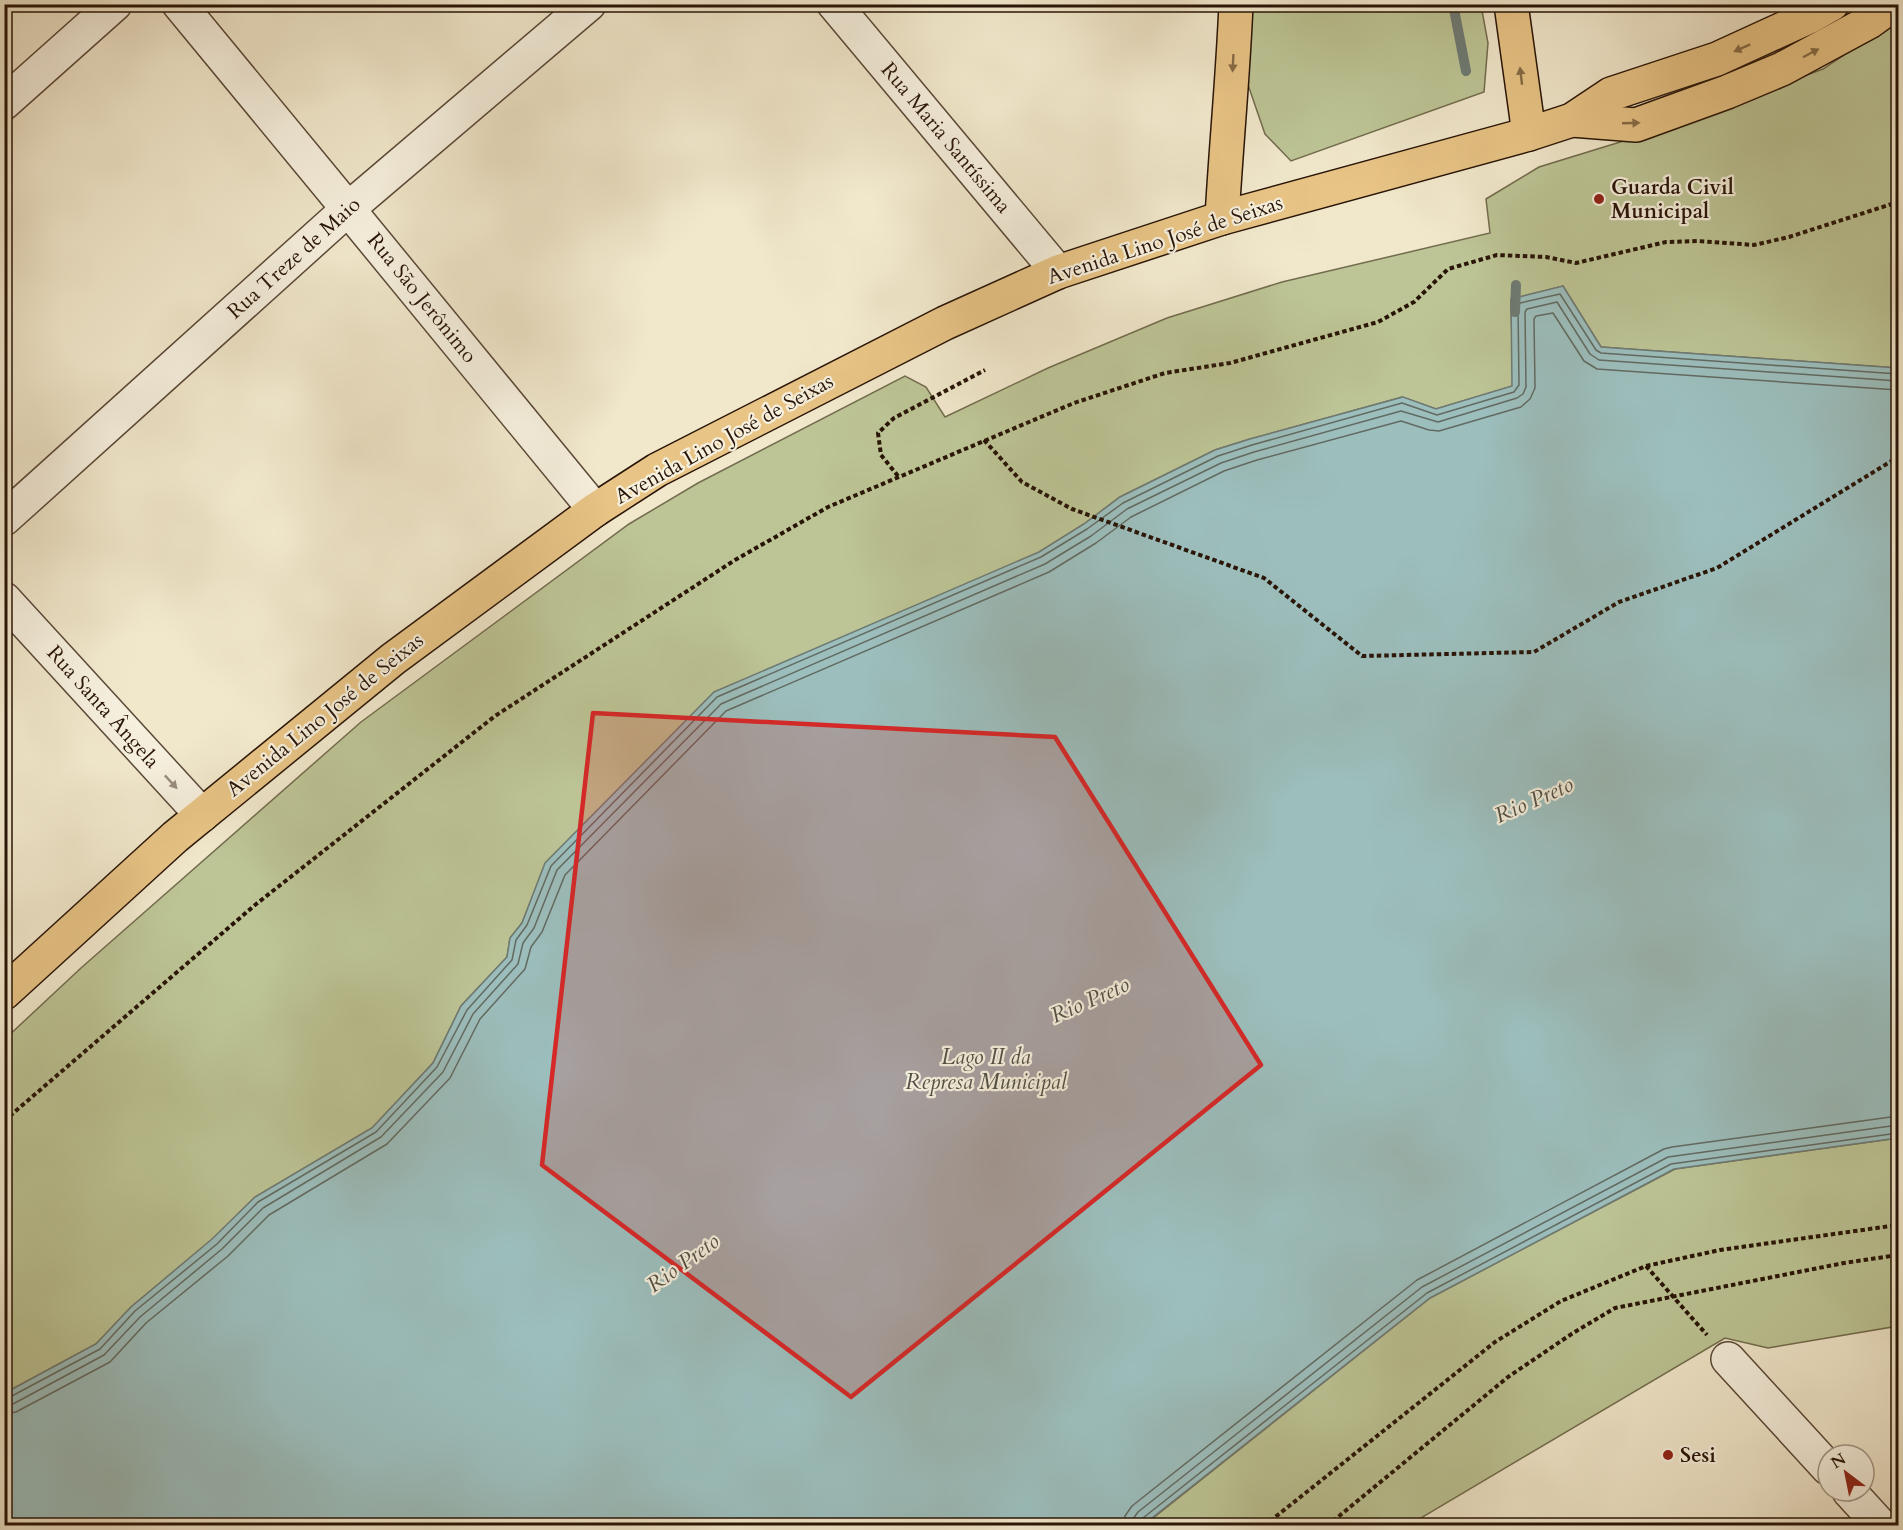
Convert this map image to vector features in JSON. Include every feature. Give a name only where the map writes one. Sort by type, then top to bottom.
[{"type":"main road","points":[[1222,218],[1232,95],[1236,4]]},
{"type":"main road","points":[[1511,4],[1529,134]]},
{"type":"main road","name":"Avenida Lino José de Seixas","points":[[4,993],[202,815],[393,659],[595,510],[657,470],[945,323],[1058,272],[1222,218],[1529,134],[1572,120],[1611,94],[1718,59],[1832,4]]},
{"type":"main road","name":"Avenida Lino José de Seixas","points":[[1572,120],[1636,125],[1782,69],[1869,22],[1894,4]]},
{"type":"street","points":[[4,103],[116,4]]},
{"type":"street","name":"Rua São Jerônimo","points":[[178,4],[595,510]]},
{"type":"street","name":"Rua Treze de Maio","points":[[4,519],[348,209],[589,4]]},
{"type":"street","name":"Rua Maria Santíssima","points":[[834,4],[1058,272]]},
{"type":"street","name":"Rua Santa Ângela","points":[[4,599],[202,815]]},
{"type":"street","points":[[1728,1359],[1816,1455]]},
{"type":"street","points":[[1860,1503],[1881,1526]]},
{"type":"path","points":[[4,1121],[255,905],[495,716],[735,560],[828,507],[1074,403],[1165,372],[1230,363],[1378,322],[1414,302],[1448,269],[1497,255],[1546,257],[1576,263],[1666,242],[1754,245],[1789,237],[1899,202]]},
{"type":"path","points":[[898,476],[881,454],[878,433],[894,418],[985,370]]},
{"type":"path","points":[[984,440],[1022,482],[1072,509],[1264,578],[1362,656],[1534,652],[1619,602],[1717,568],[1899,457]]},
{"type":"path","points":[[1264,1526],[1495,1342],[1561,1301],[1646,1266],[1720,1250],[1899,1225]]},
{"type":"path","points":[[1327,1526],[1508,1377],[1615,1308],[1844,1263],[1899,1255]]},
{"type":"path","points":[[1646,1266],[1728,1359]]},
{"type":"highlighted area","points":[[593,713],[1055,737],[1261,1065],[851,1397],[542,1165]]},
{"type":"green space","points":[[1251,5],[1481,5],[1488,43],[1484,92],[1291,161],[1265,134],[1246,79]]},
{"type":"green space","points":[[1898,19],[1898,368],[1601,347],[1563,286],[1511,299],[1513,386],[1436,409],[1402,397],[1250,439],[1215,450],[1120,497],[1084,524],[546,863],[522,923],[510,938],[507,957],[461,1006],[433,1063],[372,1128],[255,1197],[213,1239],[131,1307],[96,1344],[5,1393],[5,1039],[81,968],[361,722],[629,524],[698,483],[905,376],[926,387],[945,417],[1048,368],[1167,318],[1282,282],[1490,233],[1486,199],[1539,167],[1656,131],[1823,69]]},
{"type":"green space","points":[[1898,1138],[1898,1326],[1768,1348],[1725,1338],[1411,1525],[1143,1526],[1430,1298],[1675,1169]]},
{"type":"water","name":"Lago II da Represa Municipal","points":[[1563,286],[1601,347],[1898,368],[1898,1138],[1674,1169],[1430,1298],[1143,1525],[5,1525],[5,1393],[96,1344],[131,1307],[212,1239],[255,1197],[372,1128],[433,1063],[461,1006],[507,957],[510,938],[522,923],[545,863],[714,692],[1039,552],[1084,524],[1120,497],[1215,450],[1403,397],[1436,409],[1512,386],[1511,299]]},
{"type":"waterway","points":[[1453,4],[1466,71]]},
{"type":"waterway","points":[[1515,312],[1516,285]]},
{"type":"place","name":"Guarda Civil Municipal","points":[[1599,199]]},
{"type":"place","name":"Sesi","points":[[1668,1455]]},
{"type":"water label","name":"Rio Preto","points":[[1534,800]]},
{"type":"water label","name":"Rio Preto","points":[[1090,1000]]},
{"type":"water label","name":"Rio Preto","points":[[683,1263]]}]
